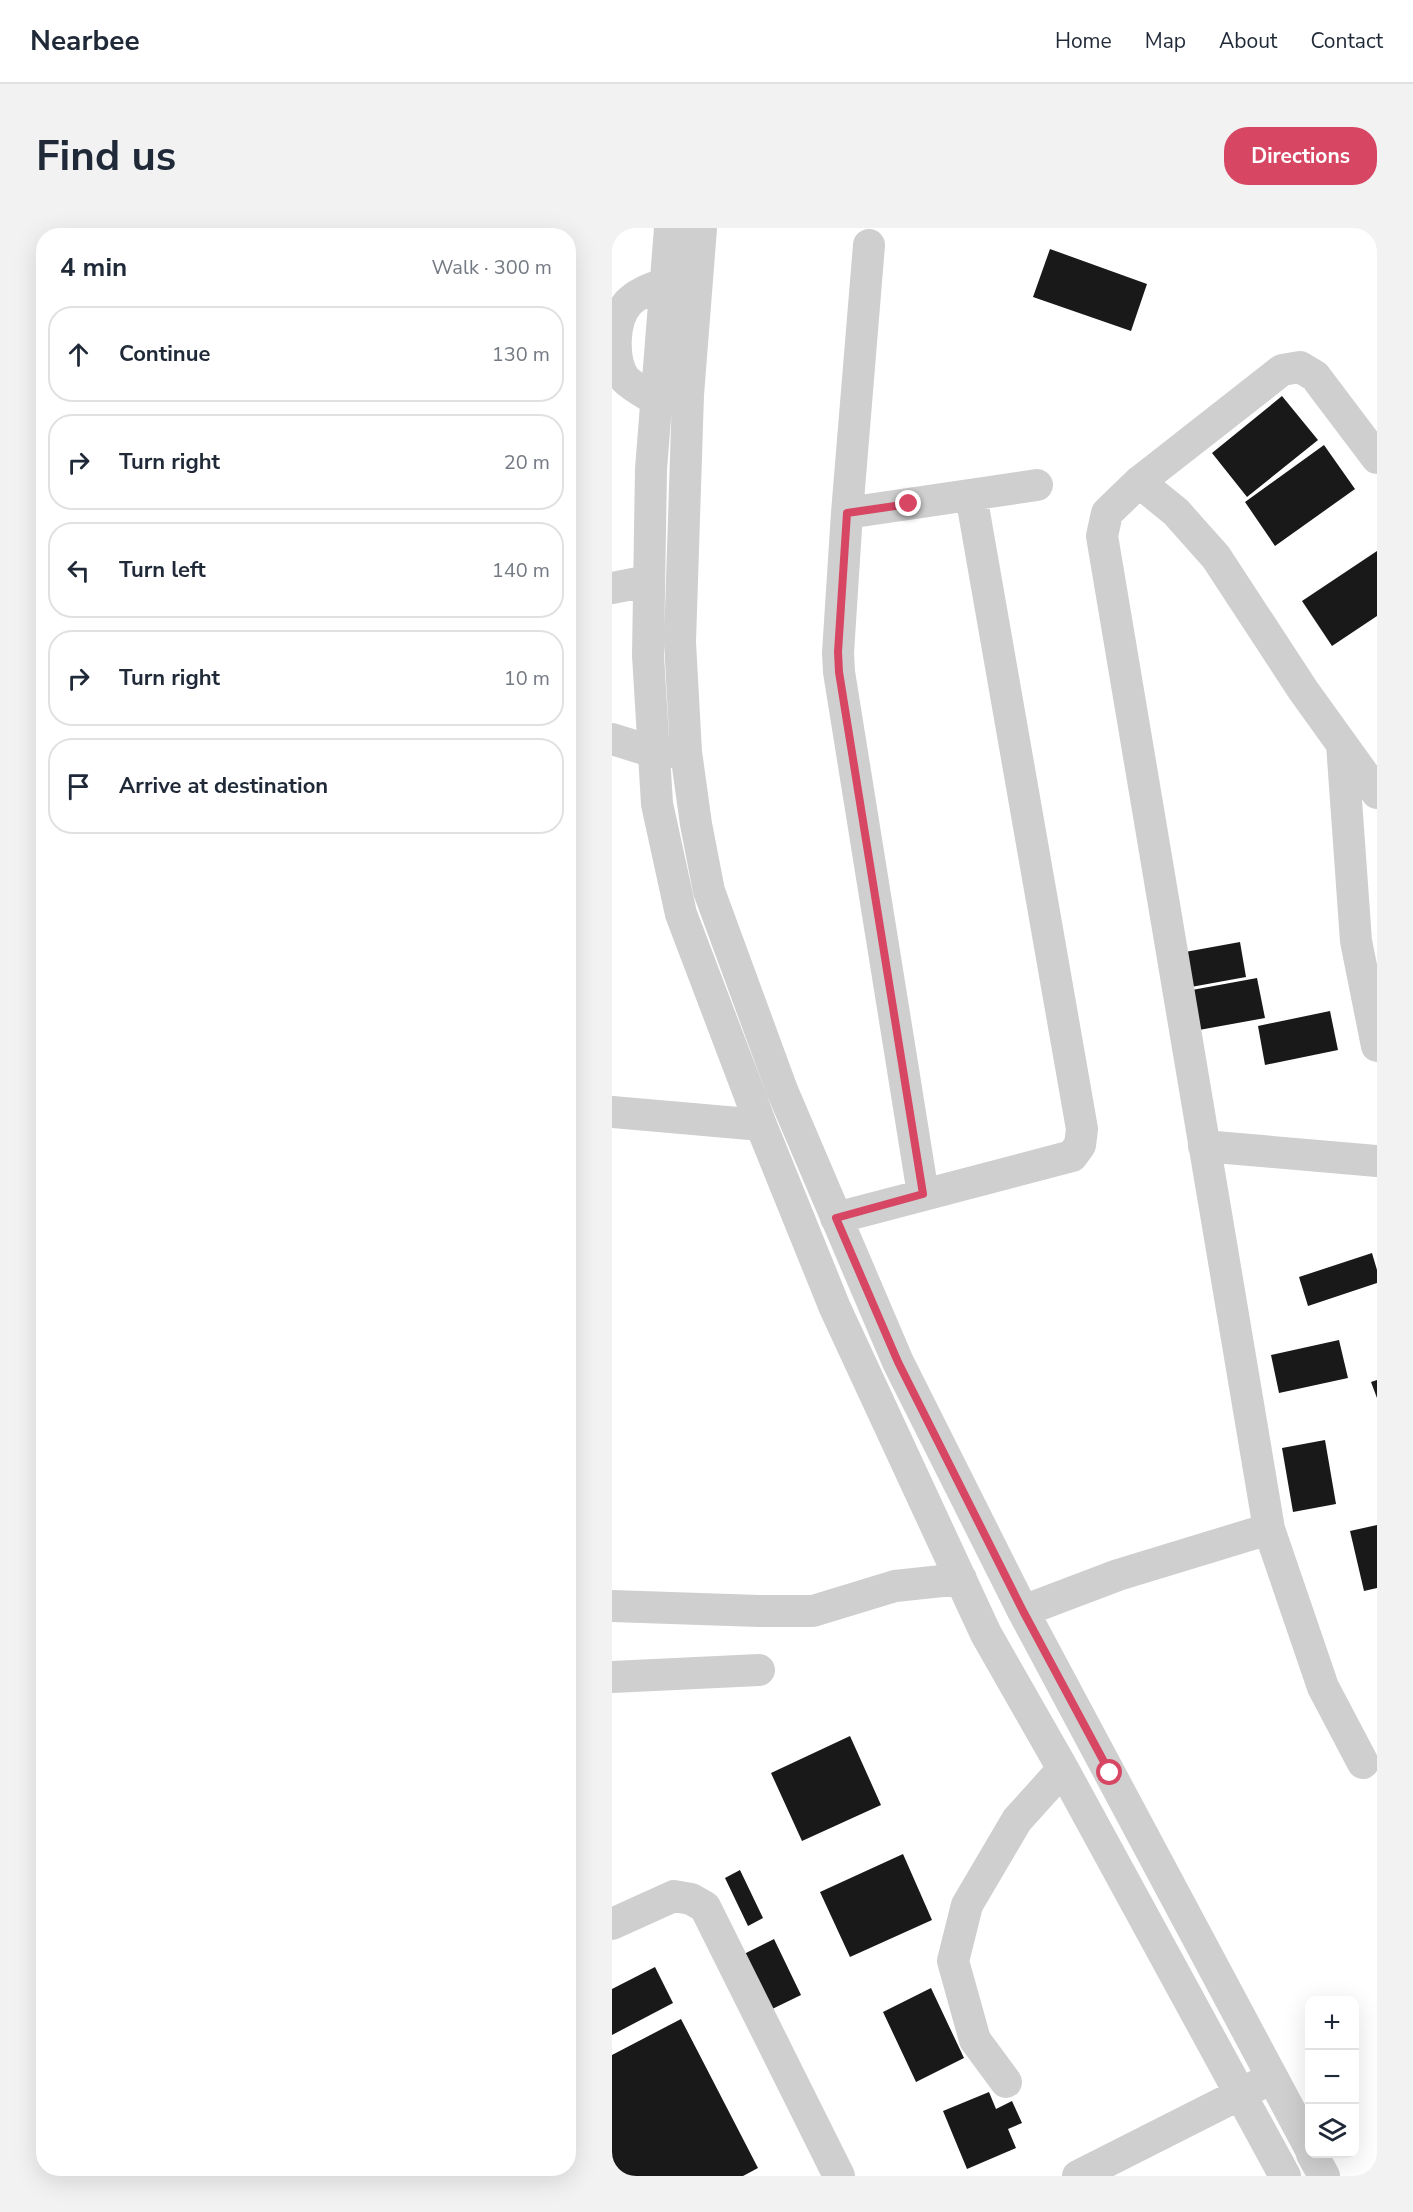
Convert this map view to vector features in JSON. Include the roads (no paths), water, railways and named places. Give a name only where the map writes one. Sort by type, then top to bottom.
[{"type":"street","points":[[670,228],[651,469],[648,656],[657,804],[681,914],[761,1125],[835,1308],[986,1634],[1063,1769],[1285,2176]]},
{"type":"street","points":[[701,228],[688,395],[680,642],[686,752],[696,824],[709,891],[782,1090],[898,1362],[1023,1611],[1305,2139]]},
{"type":"street","points":[[869,245],[847,513],[838,652],[839,672],[923,1194]]},
{"type":"street","points":[[656,400],[624,379],[616,363],[613,347],[615,328],[621,313],[629,302],[641,292],[666,283]]},
{"type":"street","points":[[1363,1763],[1323,1687],[1269,1529],[1102,536],[1107,513],[1139,482],[1282,370],[1300,367],[1315,376],[1377,458]]},
{"type":"street","points":[[1139,482],[1176,512],[1216,557],[1303,690],[1377,793]]},
{"type":"street","points":[[847,513],[1037,485]]},
{"type":"street","points":[[836,1218],[1072,1156],[1080,1144],[1082,1129],[971,495]]},
{"type":"street","points":[[612,588],[648,581]]},
{"type":"street","points":[[612,739],[654,752],[686,752]]},
{"type":"street","points":[[1342,744],[1356,941],[1377,1046]]},
{"type":"street","points":[[612,1112],[761,1125]]},
{"type":"street","points":[[1204,1146],[1377,1161]]},
{"type":"street","points":[[1023,1611],[1118,1575],[1269,1529]]},
{"type":"street","points":[[612,1606],[813,1611],[895,1586],[961,1579]]},
{"type":"street","points":[[612,1677],[759,1670]]},
{"type":"street","points":[[1006,2082],[975,2040],[952,1961],[967,1905],[1017,1820],[1063,1769]]},
{"type":"street","points":[[612,1924],[675,1896],[691,1899],[705,1908],[839,2176]]},
{"type":"street","points":[[1078,2176],[1272,2078]]},
{"type":"street","points":[[1314,2158],[1324,2176]]}]
